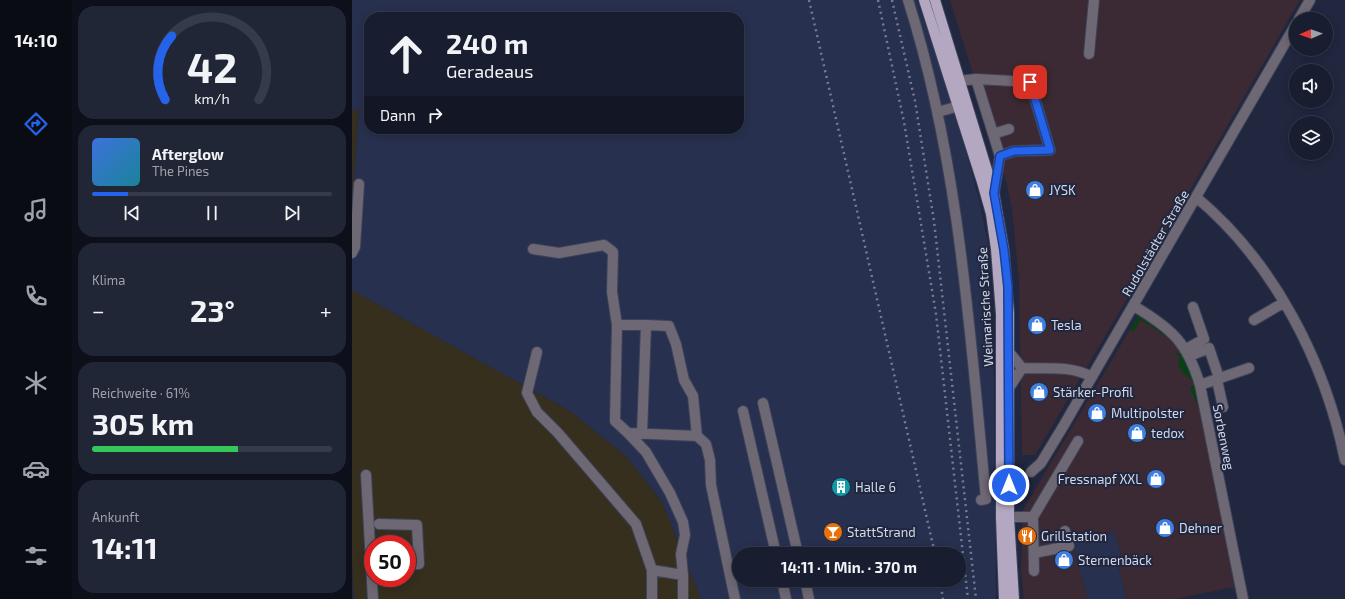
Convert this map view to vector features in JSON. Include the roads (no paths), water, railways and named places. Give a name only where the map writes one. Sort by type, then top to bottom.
[{"type":"main road","name":"Weimarische Straße","points":[[924,0],[959,106],[991,214],[999,272],[1001,314],[1002,526],[1004,599]]},
{"type":"main road","name":"Weimarische Straße","points":[[935,0],[994,193],[1006,263],[1009,352],[1009,517],[1014,599]]},
{"type":"street","points":[[908,0],[922,46],[938,112],[951,183],[960,251],[986,499],[981,500]]},
{"type":"street","points":[[1089,54],[1094,0]]},
{"type":"street","points":[[1303,12],[1310,0]]},
{"type":"street","name":"Rudolstädter Straße","points":[[1030,472],[1041,463],[1134,306],[1289,36]]},
{"type":"street","points":[[976,79],[1000,156],[994,193]]},
{"type":"street","points":[[959,80],[976,79],[1030,82],[1050,150],[1014,151],[1000,156]]},
{"type":"street","points":[[938,112],[959,106]]},
{"type":"street","points":[[993,134],[1009,129]]},
{"type":"street","points":[[352,253],[354,247],[359,184]]},
{"type":"street","points":[[1196,197],[1210,208],[1245,247],[1271,282],[1304,339],[1327,394],[1345,460]]},
{"type":"street","points":[[533,249],[559,253],[604,245],[613,252],[612,292],[617,325],[615,421],[646,452],[670,493],[683,522],[685,535],[681,554],[683,599]]},
{"type":"street","points":[[1254,320],[1283,303]]},
{"type":"street","name":"Sorbenweg","points":[[1134,306],[1160,323],[1188,352],[1200,385],[1243,599]]},
{"type":"street","points":[[1188,352],[1204,339],[1193,307]]},
{"type":"street","points":[[617,325],[669,326],[676,344],[684,380],[693,396],[697,436]]},
{"type":"street","points":[[642,434],[646,325]]},
{"type":"street","points":[[1188,352],[1209,348],[1217,376],[1223,407]]},
{"type":"street","points":[[537,352],[527,393],[537,412],[558,433],[636,524],[652,570],[652,599]]},
{"type":"street","points":[[1009,352],[1022,368]]},
{"type":"street","points":[[1022,368],[1054,367],[1084,372],[1092,376]]},
{"type":"street","points":[[1009,388],[1022,368]]},
{"type":"street","points":[[1200,385],[1217,376],[1249,368]]},
{"type":"street","points":[[763,404],[796,547]]},
{"type":"street","points":[[744,411],[774,547]]},
{"type":"street","points":[[628,433],[697,436],[706,444],[710,460],[711,485],[735,599]]},
{"type":"street","points":[[1034,571],[1033,517],[1078,441]]},
{"type":"street","points":[[366,476],[370,535]]},
{"type":"street","points":[[1009,517],[1033,517]]},
{"type":"street","points":[[379,524],[417,525],[419,564],[416,564]]},
{"type":"street","points":[[1034,553],[1039,554],[1069,546],[1065,531]]},
{"type":"street","points":[[652,570],[683,575]]},
{"type":"street","points":[[373,587],[373,599]]},
{"type":"street","points":[[783,587],[786,599]]},
{"type":"street","points":[[806,587],[809,599]]},
{"type":"railway","points":[[809,0],[933,547]]},
{"type":"railway","points":[[878,0],[904,122],[936,314],[968,599]]},
{"type":"railway","points":[[892,0],[915,101],[934,221],[976,599]]},
{"type":"railway","points":[[941,587],[943,599]]},
{"type":"place","name":"JYSK","points":[[1035,190]]},
{"type":"place","name":"Tesla","points":[[1037,325]]},
{"type":"place","name":"Stärker-Profil","points":[[1039,392]]},
{"type":"place","name":"Multipolster","points":[[1097,413]]},
{"type":"place","name":"tedox","points":[[1137,433]]},
{"type":"place","name":"Fressnapf XXL","points":[[1156,479]]},
{"type":"place","name":"Halle 6","points":[[841,487]]},
{"type":"place","name":"Dehner","points":[[1165,528]]},
{"type":"place","name":"StattStrand","points":[[833,532]]},
{"type":"place","name":"Grillstation","points":[[1027,536]]},
{"type":"place","name":"Sternenbäck","points":[[1064,560]]}]
